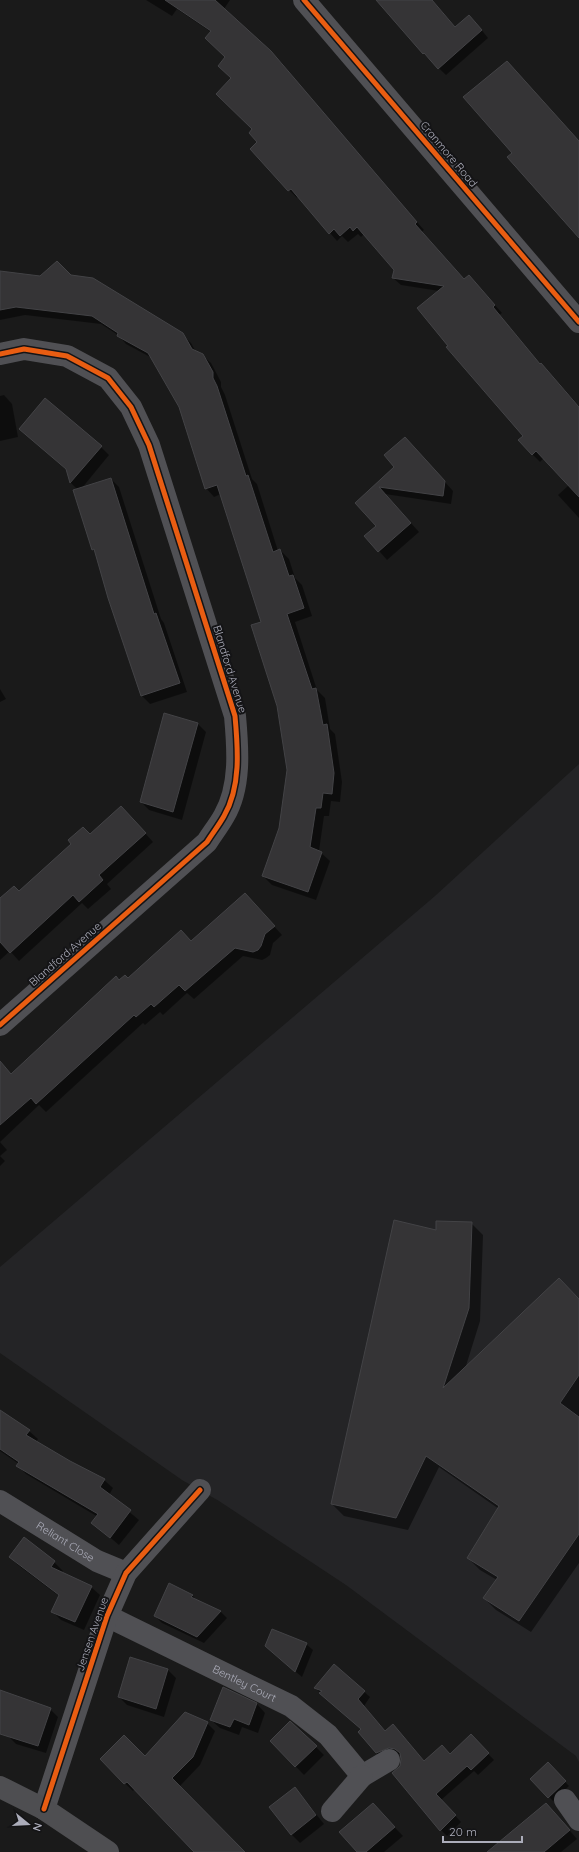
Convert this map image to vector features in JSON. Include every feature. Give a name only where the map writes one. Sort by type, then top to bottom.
[{"type":"street","name":"Cranmore Road","points":[[304,0],[579,322]]},
{"type":"street","name":"Blandford Avenue","points":[[0,354],[24,349],[68,356],[108,378],[131,407],[149,445],[235,716],[238,752],[235,786],[225,815],[207,842],[0,1024]]},
{"type":"street","name":"Jensen Avenue","points":[[44,1809],[107,1616],[126,1573],[200,1490]]},
{"type":"street","name":"Reliant Close","points":[[2,1507],[97,1561],[126,1573]]},
{"type":"street","name":"Bentley Court","points":[[107,1616],[291,1706],[328,1735],[362,1776]]},
{"type":"street","points":[[332,1811],[362,1776],[389,1760]]},
{"type":"street","points":[[0,1787],[44,1809],[108,1852]]},
{"type":"street","points":[[565,1800],[579,1820]]},
{"type":"shaded area","points":[[579,764],[579,1762],[576,1756],[346,1585],[219,1501],[182,1480],[0,1353],[0,1267],[435,896]]},
{"type":"building","points":[[165,0],[215,0],[271,51],[417,222],[415,224],[464,279],[469,275],[495,305],[493,307],[540,364],[541,363],[579,407],[579,497],[536,451],[532,455],[518,440],[523,436],[446,347],[448,346],[417,308],[444,286],[392,278],[394,270],[357,227],[353,231],[350,227],[340,236],[334,229],[329,234],[291,189],[288,191],[250,149],[257,142],[249,133],[252,129],[216,94],[231,78],[218,66],[225,57],[205,38],[211,31]]},
{"type":"building","points":[[376,0],[432,0],[455,27],[469,15],[482,30],[438,69]]},
{"type":"building","points":[[507,61],[579,141],[579,238],[507,157],[512,153],[463,97]]},
{"type":"building","points":[[57,261],[71,275],[93,278],[183,333],[192,349],[203,354],[213,372],[213,378],[217,386],[246,476],[248,475],[273,552],[280,549],[289,576],[293,575],[304,608],[287,614],[312,689],[316,688],[323,725],[327,724],[334,773],[332,794],[323,793],[321,808],[316,808],[310,847],[322,852],[308,892],[262,876],[279,828],[287,770],[277,706],[251,625],[261,622],[217,485],[205,489],[179,407],[148,353],[117,336],[118,333],[92,316],[16,307],[0,310],[0,271],[40,276]]},
{"type":"building","points":[[45,398],[102,446],[70,483],[66,469],[19,429]]},
{"type":"building","points":[[405,437],[445,481],[443,496],[379,487],[411,523],[378,552],[364,536],[376,526],[355,503],[394,467],[384,455]]},
{"type":"building","points":[[111,478],[154,614],[156,613],[180,683],[141,696],[108,598],[94,549],[92,550],[73,490]]},
{"type":"building","points":[[164,713],[198,723],[173,812],[140,802]]},
{"type":"building","points":[[121,806],[146,833],[99,875],[103,880],[79,902],[73,895],[10,953],[0,942],[0,898],[14,886],[19,891],[71,844],[68,840],[83,827],[90,834]]},
{"type":"building","points":[[245,893],[275,926],[265,934],[258,950],[253,952],[235,948],[185,991],[179,985],[154,1007],[151,1004],[136,1017],[134,1015],[36,1104],[31,1098],[0,1125],[0,1061],[11,1074],[116,976],[119,980],[125,975],[128,978],[181,930],[191,941]]},
{"type":"building","points":[[394,1220],[436,1230],[436,1221],[472,1222],[469,1308],[443,1388],[559,1278],[579,1299],[579,1375],[560,1403],[579,1417],[579,1534],[519,1621],[483,1598],[498,1577],[467,1558],[499,1506],[426,1456],[396,1518],[331,1504]]},
{"type":"building","points":[[0,1410],[30,1430],[26,1435],[70,1461],[105,1479],[100,1487],[131,1510],[110,1538],[91,1523],[98,1514],[16,1466],[19,1462],[0,1449]]},
{"type":"building","points":[[24,1537],[55,1561],[51,1567],[92,1586],[75,1622],[51,1612],[59,1595],[9,1557]]},
{"type":"building","points":[[169,1583],[193,1595],[191,1597],[221,1611],[197,1637],[154,1616]]},
{"type":"building","points":[[272,1629],[307,1643],[295,1672],[265,1646]]},
{"type":"building","points":[[130,1657],[168,1669],[156,1709],[118,1697]]},
{"type":"building","points":[[334,1664],[365,1691],[358,1699],[385,1731],[393,1724],[424,1761],[442,1745],[450,1754],[471,1734],[489,1753],[471,1770],[467,1766],[436,1794],[456,1815],[440,1831],[392,1773],[400,1766],[400,1753],[395,1749],[389,1748],[376,1753],[358,1732],[361,1729],[319,1693],[322,1691],[314,1688]]},
{"type":"building","points":[[223,1687],[257,1703],[249,1725],[234,1719],[230,1727],[210,1720]]},
{"type":"building","points":[[0,1690],[51,1708],[38,1746],[0,1734]]},
{"type":"building","points":[[185,1712],[208,1722],[193,1757],[172,1778],[245,1852],[194,1852],[127,1782],[124,1784],[100,1759],[124,1735],[145,1756]]},
{"type":"building","points":[[290,1721],[317,1746],[295,1767],[270,1741]]},
{"type":"building","points":[[548,1762],[566,1781],[548,1798],[530,1779]]},
{"type":"building","points":[[295,1787],[316,1815],[291,1835],[269,1807]]},
{"type":"building","points":[[373,1803],[395,1827],[366,1852],[357,1852],[339,1832]]},
{"type":"building","points":[[546,1803],[570,1830],[544,1852],[487,1852]]},
{"type":"cycle path","points":[[304,0],[579,322]]},
{"type":"cycle path","points":[[0,354],[24,349],[67,356],[108,378],[131,407],[149,445],[235,716],[237,741],[237,768],[233,793],[222,819],[207,842],[0,1025]]},
{"type":"cycle path","points":[[44,1809],[107,1616],[126,1573],[200,1490]]}]
